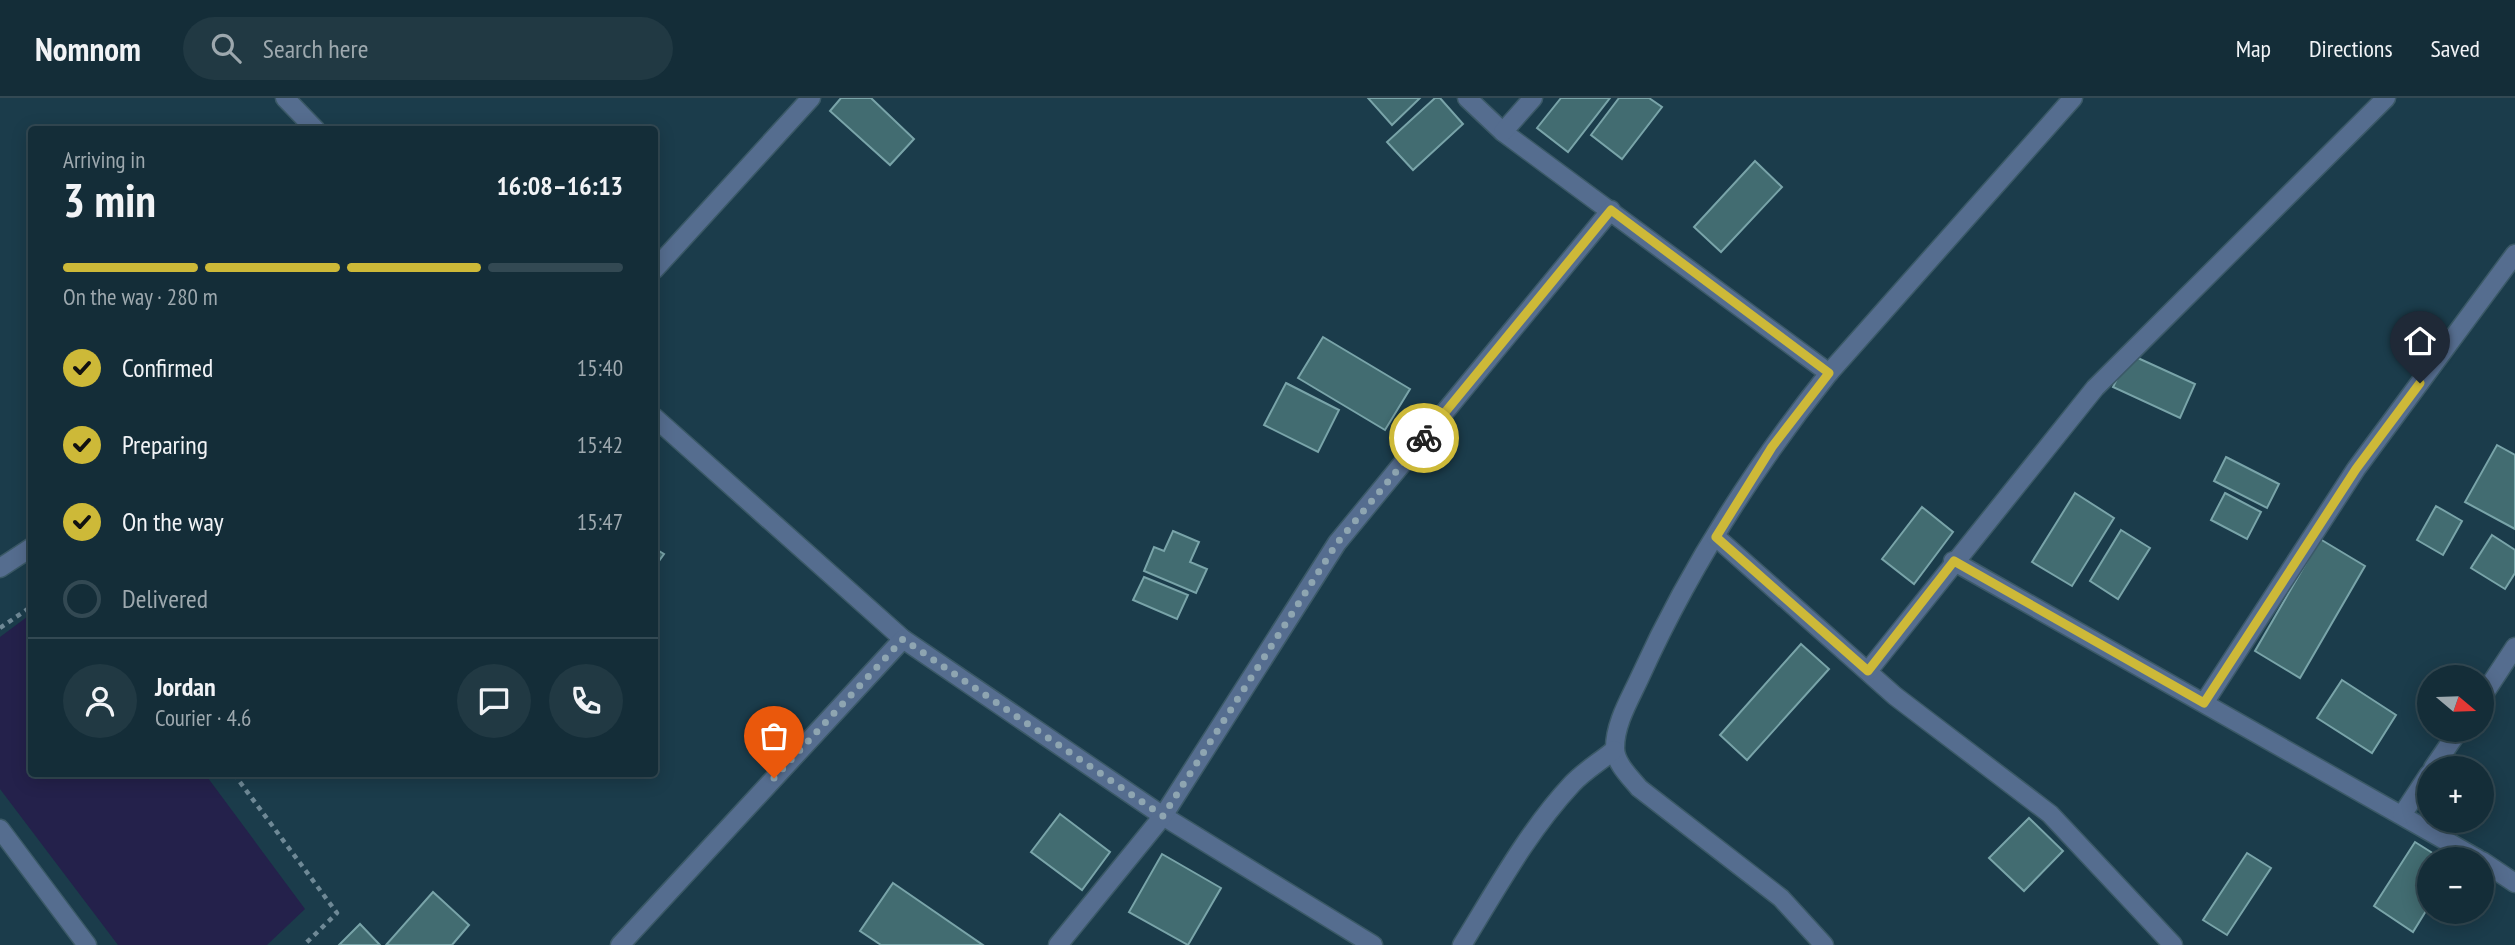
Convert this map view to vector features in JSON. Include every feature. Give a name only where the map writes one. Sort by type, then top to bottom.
[{"type":"street","points":[[285,98],[312,126]]},
{"type":"street","points":[[658,266],[811,98]]},
{"type":"street","points":[[1466,98],[1503,132],[1829,373]]},
{"type":"street","points":[[1503,132],[1533,98]]},
{"type":"street","points":[[1824,945],[1781,898],[1639,788],[1623,769],[1614,750],[1620,722],[1659,636],[1772,447],[1829,373],[2073,98]]},
{"type":"street","points":[[1868,671],[2095,388],[2386,98]]},
{"type":"street","points":[[1058,945],[1163,816],[1337,543],[1611,210]]},
{"type":"street","points":[[2204,703],[2356,469],[2515,254]]},
{"type":"street","points":[[658,421],[903,639],[1163,816],[1373,945]]},
{"type":"street","points":[[1716,537],[1895,696],[2050,814],[2173,945]]},
{"type":"street","points":[[0,568],[28,550]]},
{"type":"street","points":[[1954,561],[2457,847]]},
{"type":"street","points":[[620,945],[903,639]]},
{"type":"street","points":[[2494,679],[2515,647]]},
{"type":"street","points":[[1462,945],[1510,868],[1544,820],[1574,782],[1614,750]]},
{"type":"street","points":[[2402,815],[2417,792]]},
{"type":"street","points":[[0,829],[87,945]]},
{"type":"street","points":[[2494,869],[2515,883]]},
{"type":"path","points":[[0,628],[28,609]]},
{"type":"path","points":[[236,777],[337,913],[304,945]]},
{"type":"shaded area","points":[[28,616],[28,777],[207,777],[305,909],[267,945],[118,945],[0,789],[0,637]]},
{"type":"building","points":[[841,98],[871,98],[914,139],[890,165],[830,111]]},
{"type":"building","points":[[1368,98],[1420,98],[1392,125]]},
{"type":"building","points":[[1435,98],[1440,98],[1463,124],[1413,170],[1387,142]]},
{"type":"building","points":[[1561,98],[1610,98],[1568,152],[1537,128]]},
{"type":"building","points":[[1619,98],[1649,98],[1662,107],[1622,159],[1591,135]]},
{"type":"building","points":[[1755,161],[1782,187],[1721,252],[1694,227]]},
{"type":"building","points":[[1323,337],[1410,389],[1385,430],[1298,378]]},
{"type":"building","points":[[2129,354],[2195,384],[2180,418],[2113,387]]},
{"type":"building","points":[[1286,383],[1339,410],[1318,452],[1264,425]]},
{"type":"building","points":[[2497,445],[2515,455],[2515,529],[2465,502]]},
{"type":"building","points":[[2226,457],[2279,484],[2267,508],[2214,481]]},
{"type":"building","points":[[2075,493],[2114,518],[2072,586],[2032,562]]},
{"type":"building","points":[[2225,493],[2261,512],[2247,539],[2211,520]]},
{"type":"building","points":[[2436,506],[2462,521],[2443,555],[2417,540]]},
{"type":"building","points":[[1922,507],[1953,532],[1914,584],[1882,559]]},
{"type":"building","points":[[2121,530],[2150,548],[2118,599],[2090,581]]},
{"type":"building","points":[[1173,531],[1199,542],[1190,562],[1207,569],[1196,593],[1144,571],[1154,547],[1164,551]]},
{"type":"building","points":[[2492,535],[2515,550],[2515,573],[2505,589],[2471,568]]},
{"type":"building","points":[[2320,539],[2365,566],[2300,678],[2255,651]]},
{"type":"building","points":[[658,550],[664,554],[658,562]]},
{"type":"building","points":[[1144,577],[1188,595],[1177,619],[1133,600]]},
{"type":"building","points":[[1801,644],[1829,669],[1747,760],[1720,735]]},
{"type":"building","points":[[2342,680],[2396,715],[2372,753],[2317,718]]},
{"type":"building","points":[[1060,814],[1110,852],[1082,890],[1031,852]]},
{"type":"building","points":[[2029,818],[2063,851],[2024,891],[1989,858]]},
{"type":"building","points":[[2415,842],[2423,847],[2417,847],[2418,924],[2413,932],[2374,906]]},
{"type":"building","points":[[2247,853],[2271,868],[2227,935],[2203,920]]},
{"type":"building","points":[[1162,854],[1221,888],[1188,945],[1129,912]]},
{"type":"building","points":[[893,883],[983,945],[881,945],[860,931]]},
{"type":"building","points":[[433,892],[469,925],[452,945],[386,945]]},
{"type":"building","points":[[360,924],[380,945],[339,945]]},
{"type":"way so far","points":[[774,778],[903,639],[1163,816],[1337,543],[1424,438]]},
{"type":"route","points":[[1424,438],[1611,210],[1829,373],[1772,447],[1716,537],[1868,671],[1954,561],[2204,703],[2356,469],[2420,383]]}]
